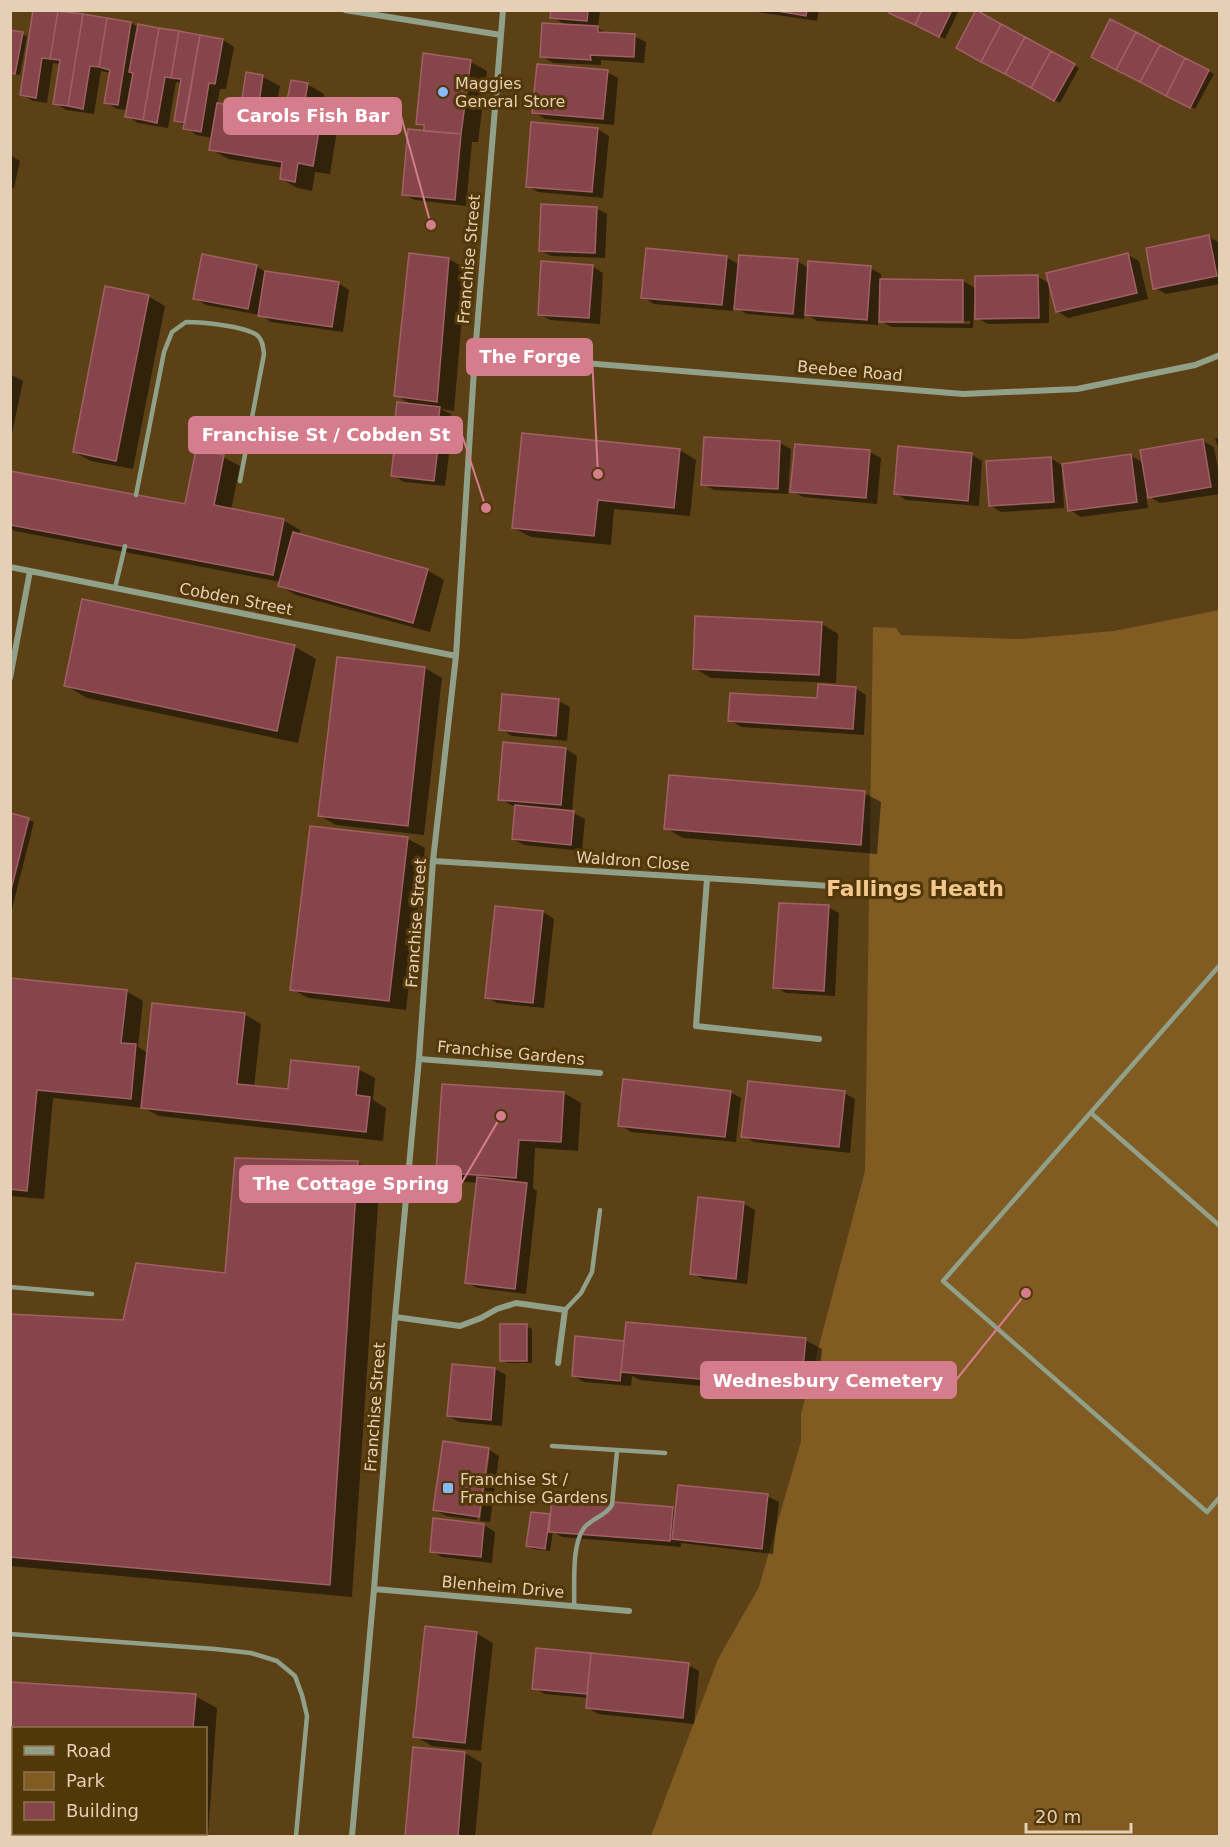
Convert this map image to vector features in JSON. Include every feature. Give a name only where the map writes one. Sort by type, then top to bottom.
[{"type":"street","points":[[345,10],[501,35]]},
{"type":"street","name":"Franchise Street","points":[[352,1836],[419,1059],[433,861],[456,656],[475,354],[503,10]]},
{"type":"street","name":"Beebee Road","points":[[475,354],[963,394],[1077,389],[1195,365],[1220,355]]},
{"type":"street","name":"Cobden Street","points":[[10,567],[456,656]]},
{"type":"street","points":[[10,678],[30,571]]},
{"type":"street","name":"Waldron Close","points":[[433,861],[830,886]]},
{"type":"street","points":[[707,879],[696,1026],[819,1039]]},
{"type":"street","name":"Franchise Gardens","points":[[419,1059],[600,1073]]},
{"type":"street","points":[[395,1317],[460,1326],[516,1303],[565,1310],[558,1363]]},
{"type":"street","name":"Blenheim Drive","points":[[374,1589],[629,1611]]},
{"type":"lane","points":[[136,495],[164,352],[172,332],[186,322],[248,330],[258,336],[263,344],[264,354],[240,481]]},
{"type":"lane","points":[[115,588],[125,546]]},
{"type":"lane","points":[[1220,965],[943,1281],[1207,1512],[1220,1497]]},
{"type":"lane","points":[[1091,1113],[1220,1226]]},
{"type":"lane","points":[[565,1310],[581,1293],[592,1272],[600,1210]]},
{"type":"lane","points":[[10,1287],[92,1294]]},
{"type":"lane","points":[[552,1446],[665,1453]]},
{"type":"lane","points":[[574,1606],[578,1540],[584,1528],[592,1520],[609,1510],[612,1505],[617,1451]]},
{"type":"lane","points":[[10,1634],[215,1649],[251,1653],[277,1661],[295,1677],[307,1716],[296,1836]]},
{"type":"green space","points":[[1219,610],[1219,1836],[651,1836],[718,1659],[759,1587],[801,1441],[801,1414],[865,1171],[873,627],[896,628],[901,635],[1021,639],[1114,631]]},
{"type":"building","points":[[33,10],[58,11],[50,59],[42,58],[36,98],[20,95]]},
{"type":"building","points":[[551,10],[588,10],[587,21],[550,18]]},
{"type":"building","points":[[771,10],[807,10],[806,16]]},
{"type":"building","points":[[890,10],[922,10],[915,25],[889,13]]},
{"type":"building","points":[[922,10],[952,10],[939,37],[915,25]]},
{"type":"building","points":[[976,10],[1001,24],[981,62],[956,48]]},
{"type":"building","points":[[58,11],[83,14],[68,106],[53,104],[60,60],[50,59]]},
{"type":"building","points":[[83,14],[107,18],[99,67],[90,66],[83,109],[68,106]]},
{"type":"building","points":[[107,18],[131,22],[118,105],[104,103],[110,70],[99,67]]},
{"type":"building","points":[[1110,19],[1136,32],[1116,70],[1091,57]]},
{"type":"building","points":[[542,23],[598,26],[598,32],[635,34],[634,57],[590,55],[591,60],[540,57]]},
{"type":"building","points":[[138,24],[159,28],[143,120],[125,117],[133,73],[129,72]]},
{"type":"building","points":[[1001,24],[1025,37],[1005,74],[981,62]]},
{"type":"building","points":[[159,28],[179,31],[171,78],[165,77],[157,123],[143,120]]},
{"type":"building","points":[[10,30],[23,32],[15,74],[10,73]]},
{"type":"building","points":[[179,31],[200,35],[185,123],[174,121],[181,79],[171,78]]},
{"type":"building","points":[[1136,32],[1160,45],[1140,82],[1116,70]]},
{"type":"building","points":[[200,35],[223,39],[215,84],[209,83],[201,132],[183,129]]},
{"type":"building","points":[[1025,37],[1051,51],[1031,88],[1005,74]]},
{"type":"building","points":[[1160,45],[1185,58],[1166,96],[1140,82]]},
{"type":"building","points":[[1051,51],[1075,64],[1054,101],[1031,88]]},
{"type":"building","name":"Maggies General Store","points":[[423,53],[471,60],[461,134],[424,131],[424,125],[416,124]]},
{"type":"building","points":[[1185,58],[1209,70],[1190,108],[1166,96]]},
{"type":"building","points":[[537,64],[608,70],[603,119],[532,113]]},
{"type":"building","points":[[246,72],[263,75],[258,110],[287,115],[289,106],[286,106],[291,80],[308,83],[302,116],[321,119],[313,166],[298,163],[295,182],[280,179],[282,162],[209,150],[217,103],[244,108],[245,99],[242,99]]},
{"type":"building","points":[[531,122],[598,128],[592,192],[526,187]]},
{"type":"building","points":[[408,129],[461,134],[455,200],[402,195]]},
{"type":"building","points":[[541,204],[597,207],[595,253],[539,251]]},
{"type":"building","points":[[1209,235],[1217,276],[1153,289],[1146,248]]},
{"type":"building","points":[[646,248],[727,256],[722,305],[641,298]]},
{"type":"building","points":[[409,253],[449,258],[437,402],[394,396]]},
{"type":"building","points":[[1128,253],[1137,293],[1056,312],[1046,273]]},
{"type":"building","points":[[202,254],[257,265],[248,309],[193,299]]},
{"type":"building","points":[[739,255],[798,259],[793,314],[734,309]]},
{"type":"building","points":[[541,261],[593,265],[589,318],[538,315]]},
{"type":"building","points":[[808,261],[871,266],[867,320],[805,315]]},
{"type":"building","points":[[265,271],[339,282],[332,327],[258,316]]},
{"type":"building","points":[[1038,275],[1039,318],[975,319],[975,276]]},
{"type":"building","points":[[880,279],[963,280],[963,322],[879,322]]},
{"type":"building","points":[[105,286],[149,295],[116,461],[73,452]]},
{"type":"building","points":[[397,402],[440,407],[436,441],[393,436]]},
{"type":"building","points":[[522,433],[680,449],[674,508],[598,500],[594,536],[512,528]]},
{"type":"building","points":[[704,437],[780,441],[778,489],[701,485]]},
{"type":"building","points":[[1203,439],[1211,487],[1148,498],[1140,450]]},
{"type":"building","points":[[395,442],[438,447],[434,481],[391,476]]},
{"type":"building","points":[[795,444],[870,450],[866,498],[790,492]]},
{"type":"building","points":[[898,446],[972,453],[968,501],[894,494]]},
{"type":"building","points":[[196,450],[224,455],[214,505],[284,519],[273,575],[10,525],[10,471],[185,504]]},
{"type":"building","points":[[1131,454],[1137,502],[1068,511],[1062,464]]},
{"type":"building","points":[[1051,457],[1054,502],[989,506],[986,461]]},
{"type":"building","points":[[293,532],[428,569],[413,623],[278,586]]},
{"type":"building","points":[[82,599],[295,645],[277,731],[64,686]]},
{"type":"building","points":[[695,616],[822,622],[819,675],[693,669]]},
{"type":"building","points":[[337,657],[425,667],[408,826],[318,816]]},
{"type":"building","points":[[818,684],[856,687],[853,729],[728,721],[730,693],[817,698]]},
{"type":"building","points":[[502,694],[559,699],[556,736],[499,730]]},
{"type":"building","points":[[503,742],[566,748],[561,805],[498,800]]},
{"type":"building","points":[[669,775],[865,791],[861,845],[664,829]]},
{"type":"building","points":[[515,805],[574,811],[571,845],[512,839]]},
{"type":"building","points":[[10,813],[29,818],[10,894]]},
{"type":"building","points":[[310,826],[408,837],[389,1001],[290,990]]},
{"type":"building","points":[[779,903],[829,905],[824,991],[773,988]]},
{"type":"building","points":[[495,906],[543,911],[533,1003],[485,998]]},
{"type":"building","points":[[10,978],[127,990],[121,1043],[136,1044],[131,1099],[37,1090],[27,1191],[10,1189]]},
{"type":"building","points":[[152,1003],[245,1013],[237,1084],[288,1089],[291,1060],[359,1067],[356,1095],[370,1097],[366,1132],[141,1108]]},
{"type":"building","points":[[623,1079],[731,1091],[725,1137],[618,1126]]},
{"type":"building","points":[[748,1081],[845,1091],[839,1147],[741,1137]]},
{"type":"building","points":[[442,1084],[564,1092],[561,1142],[519,1140],[516,1178],[436,1172]]},
{"type":"building","points":[[235,1158],[358,1161],[330,1585],[10,1557],[10,1314],[123,1320],[136,1263],[225,1273]]},
{"type":"building","points":[[477,1177],[527,1183],[515,1289],[465,1283]]},
{"type":"building","points":[[698,1197],[744,1202],[736,1279],[690,1274]]},
{"type":"building","points":[[626,1322],[806,1338],[801,1388],[621,1372]]},
{"type":"building","points":[[500,1324],[527,1324],[527,1361],[500,1361]]},
{"type":"building","points":[[575,1336],[624,1341],[620,1381],[572,1376]]},
{"type":"building","points":[[452,1364],[495,1368],[491,1420],[447,1416]]},
{"type":"building","points":[[443,1441],[489,1448],[479,1517],[433,1510]]},
{"type":"building","points":[[678,1485],[768,1494],[762,1549],[672,1539]]},
{"type":"building","points":[[552,1497],[673,1507],[670,1541],[549,1532]]},
{"type":"building","points":[[531,1512],[550,1514],[545,1549],[526,1546]]},
{"type":"building","points":[[433,1518],[484,1524],[481,1557],[430,1552]]},
{"type":"building","points":[[425,1626],[477,1632],[465,1743],[413,1737]]},
{"type":"building","points":[[536,1648],[591,1653],[587,1694],[532,1689]]},
{"type":"building","points":[[591,1653],[689,1663],[683,1718],[586,1708]]},
{"type":"building","points":[[10,1682],[196,1694],[193,1727],[12,1727],[12,1835],[186,1836],[10,1836]]},
{"type":"building","points":[[413,1747],[465,1752],[458,1836],[405,1836]]},
{"type":"place","name":"Maggies General Store","points":[[443,92]]},
{"type":"place","name":"Carols Fish Bar","points":[[431,225]]},
{"type":"place","name":"The Forge","points":[[598,474]]},
{"type":"place","name":"Franchise St / Cobden St","points":[[486,508]]},
{"type":"place","name":"The Cottage Spring","points":[[501,1116]]},
{"type":"place","name":"Wednesbury Cemetery","points":[[1026,1293]]},
{"type":"place","name":"Franchise St / Franchise Gardens","points":[[448,1488]]},
{"type":"district","name":"Fallings Heath","points":[[915,888]]}]
